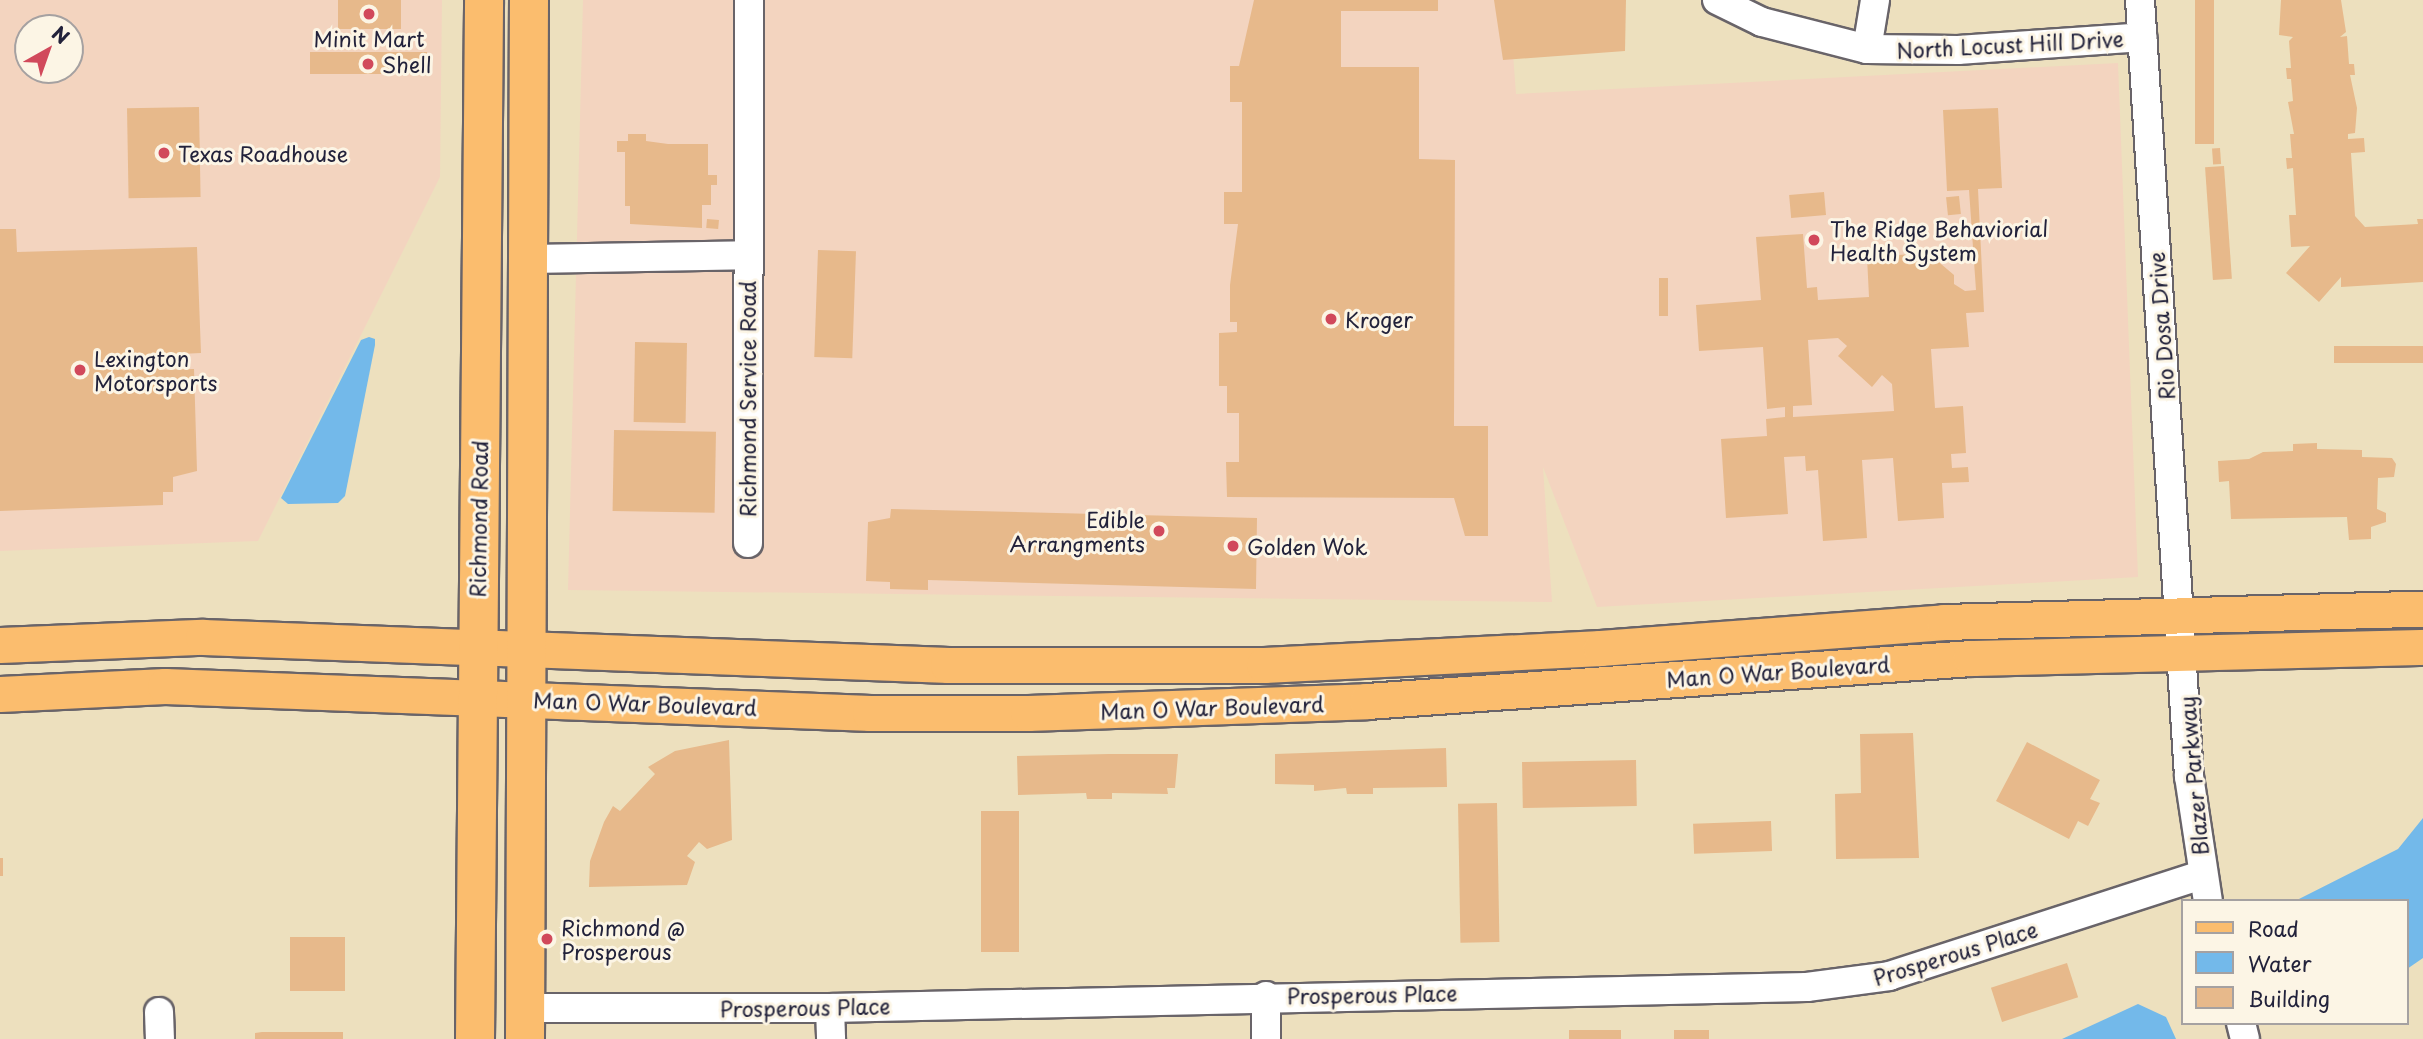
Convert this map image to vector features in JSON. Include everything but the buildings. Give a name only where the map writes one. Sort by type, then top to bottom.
[{"type":"highway","name":"Richmond Road","points":[[475,1039],[476,646],[484,0]]},
{"type":"highway","points":[[525,1024],[529,0]]},
{"type":"main road","name":"Man O War Boulevard","points":[[0,645],[156,637],[476,646],[948,665],[1264,665],[1492,655],[1944,622],[2180,613],[2423,609]]},
{"type":"main road","name":"Man O War Boulevard","points":[[0,694],[165,687],[527,698],[870,713],[1028,713],[1367,701],[1851,665],[2184,651],[2423,646]]},
{"type":"street","name":"Richmond Service Road","points":[[748,542],[749,0]]},
{"type":"street","name":"North Locust Hill Drive","points":[[1717,0],[1762,22],[1867,48],[1958,50],[2143,37]]},
{"type":"street","points":[[1867,48],[1875,0]]},
{"type":"street","name":"Rio Dosa Drive","points":[[2140,0],[2184,651]]},
{"type":"street","name":"Richmond Service Road","points":[[529,259],[748,255]]},
{"type":"street","name":"Blazer Parkway","points":[[2184,651],[2189,776],[2205,888]]},
{"type":"street","name":"Prosperous Place","points":[[525,1024],[830,1008],[1857,983],[2205,888]]},
{"type":"street","points":[[1266,996],[1266,1039]]},
{"type":"street","points":[[830,1008],[831,1039]]},
{"type":"shaded area","points":[[0,0],[442,0],[440,177],[258,541],[0,551]]},
{"type":"shaded area","points":[[583,0],[1509,0],[1516,94],[2118,63],[2138,577],[1597,607],[1543,467],[1552,602],[568,590]]},
{"type":"water","points":[[369,337],[375,339],[375,345],[345,496],[338,503],[288,504],[281,498],[361,340]]},
{"type":"water","points":[[2423,818],[2423,958],[2409,968],[2409,899],[2299,899],[2398,849]]},
{"type":"water","points":[[2138,1004],[2166,1017],[2176,1039],[2062,1039]]},
{"type":"place","name":"Minit Mart","points":[[369,14]]},
{"type":"place","name":"Shell","points":[[368,64]]},
{"type":"place","name":"Texas Roadhouse","points":[[164,153]]},
{"type":"place","name":"The Ridge Behaviorial Health System","points":[[1814,240]]},
{"type":"place","name":"Kroger","points":[[1331,319]]},
{"type":"place","name":"Lexington Motorsports","points":[[80,370]]},
{"type":"place","name":"Edible Arrangments","points":[[1159,531]]},
{"type":"place","name":"Golden Wok","points":[[1233,546]]},
{"type":"place","name":"Richmond @ Prosperous","points":[[547,939]]}]
